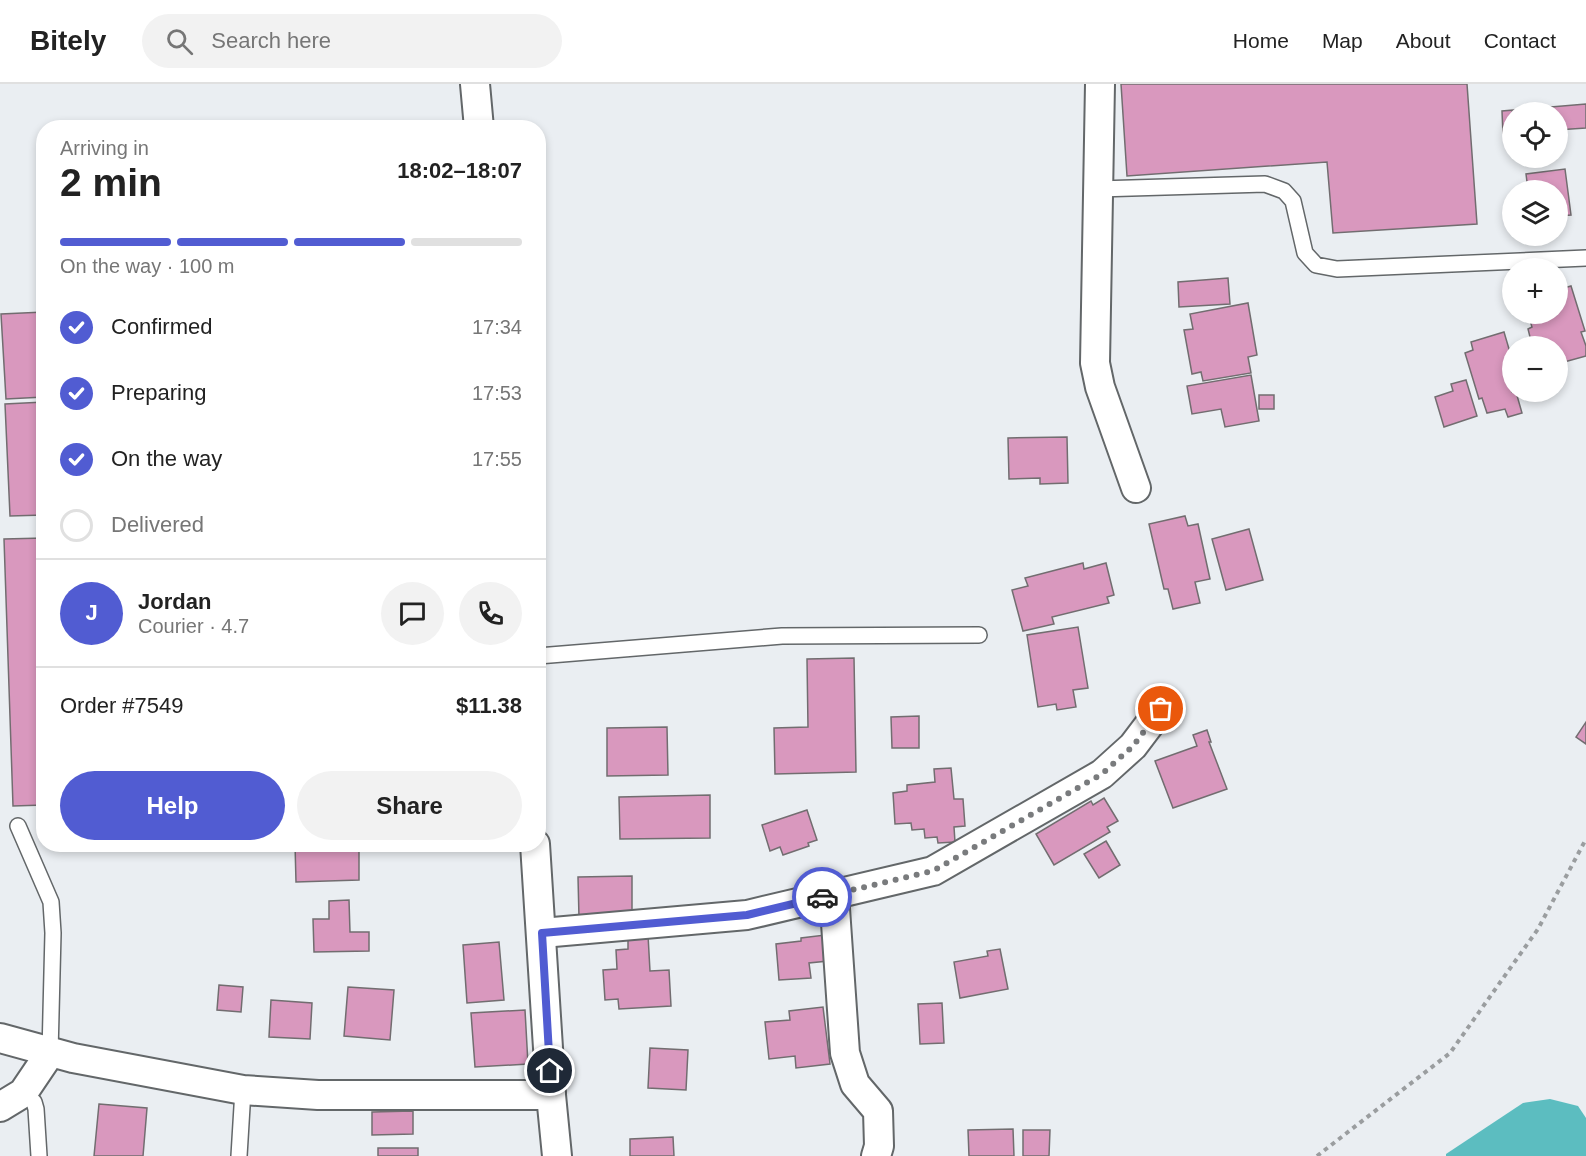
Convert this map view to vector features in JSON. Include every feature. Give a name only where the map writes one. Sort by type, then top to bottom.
[{"type":"street","points":[[475,84],[478,120]]},
{"type":"street","points":[[1100,84],[1095,363],[1100,387],[1136,488]]},
{"type":"street","points":[[542,933],[747,915],[933,871],[1102,774],[1133,746],[1161,709]]},
{"type":"street","points":[[536,852],[557,1156]]},
{"type":"street","points":[[834,894],[845,1053],[855,1084],[878,1111],[879,1146],[876,1156]]},
{"type":"street","points":[[0,1038],[50,1053],[243,1090],[318,1095],[551,1095]]},
{"type":"street","points":[[11,1100],[50,1053]]},
{"type":"lane","points":[[1098,189],[1265,184],[1284,191],[1293,201],[1305,253],[1316,265],[1337,269],[1586,258]]},
{"type":"lane","points":[[546,655],[782,636],[979,635]]},
{"type":"lane","points":[[18,826],[51,902],[53,933],[50,1053]]},
{"type":"lane","points":[[239,1156],[243,1090]]},
{"type":"lane","points":[[11,1100],[34,1102],[39,1156]]},
{"type":"path","points":[[1317,1156],[1450,1053],[1538,929],[1586,839]]},
{"type":"water","points":[[1550,1099],[1578,1106],[1586,1118],[1586,1156],[1446,1156],[1523,1103]]},
{"type":"building","points":[[1121,84],[1467,84],[1477,224],[1333,233],[1327,162],[1127,176]]},
{"type":"building","points":[[1586,104],[1586,128],[1568,129],[1568,106]]},
{"type":"building","points":[[1565,169],[1566,180],[1527,180],[1526,174]]},
{"type":"building","points":[[1568,192],[1571,215],[1568,215]]},
{"type":"building","points":[[1228,278],[1230,304],[1179,307],[1178,282]]},
{"type":"building","points":[[1571,286],[1585,331],[1581,332],[1586,346],[1586,356],[1568,361],[1568,336],[1530,336],[1528,329],[1532,327],[1531,324],[1568,324],[1568,287]]},
{"type":"building","points":[[1248,303],[1257,355],[1248,357],[1251,373],[1203,381],[1201,372],[1192,374],[1184,330],[1193,329],[1190,314]]},
{"type":"building","points":[[36,312],[36,397],[6,399],[1,314]]},
{"type":"building","points":[[1504,332],[1505,336],[1502,336],[1502,402],[1519,402],[1522,413],[1508,417],[1505,409],[1487,413],[1482,398],[1479,399],[1465,353],[1473,350],[1471,342]]},
{"type":"building","points":[[1251,375],[1259,421],[1225,427],[1221,409],[1192,414],[1187,386]]},
{"type":"building","points":[[1466,380],[1477,416],[1444,427],[1435,397],[1453,391],[1451,384]]},
{"type":"building","points":[[1259,395],[1274,395],[1274,409],[1259,409]]},
{"type":"building","points":[[36,402],[36,515],[10,516],[5,404]]},
{"type":"building","points":[[1067,437],[1068,483],[1040,484],[1040,478],[1009,479],[1008,438]]},
{"type":"building","points":[[1185,516],[1188,526],[1198,524],[1210,579],[1195,582],[1200,603],[1173,609],[1168,589],[1164,589],[1149,524]]},
{"type":"building","points":[[1249,529],[1263,580],[1226,590],[1212,539]]},
{"type":"building","points":[[36,538],[36,805],[13,806],[4,539]]},
{"type":"building","points":[[1083,563],[1084,569],[1106,563],[1114,595],[1107,597],[1109,603],[1052,617],[1054,624],[1023,631],[1012,590],[1028,586],[1025,578]]},
{"type":"building","points":[[1078,627],[1088,688],[1073,690],[1076,707],[1057,710],[1056,704],[1038,707],[1027,635]]},
{"type":"building","points":[[854,658],[856,772],[775,774],[774,728],[808,727],[807,659]]},
{"type":"building","points":[[919,716],[919,748],[892,748],[891,717]]},
{"type":"building","points":[[1586,722],[1586,744],[1576,737]]},
{"type":"building","points":[[667,727],[668,775],[607,776],[607,728]]},
{"type":"building","points":[[1207,730],[1211,742],[1209,742],[1227,789],[1173,808],[1155,761],[1197,746],[1193,735]]},
{"type":"building","points":[[951,768],[954,799],[963,799],[965,826],[954,827],[955,842],[938,843],[937,837],[925,838],[924,829],[912,830],[911,823],[895,824],[893,793],[907,791],[907,785],[935,782],[934,769]]},
{"type":"building","points":[[710,795],[710,838],[620,839],[619,797]]},
{"type":"building","points":[[1104,798],[1118,821],[1107,827],[1110,832],[1054,865],[1036,834],[1091,801],[1093,805]]},
{"type":"building","points":[[807,810],[817,840],[808,843],[809,846],[783,855],[780,847],[770,851],[762,825]]},
{"type":"building","points":[[1106,841],[1120,865],[1099,878],[1084,854]]},
{"type":"building","points":[[295,852],[359,852],[359,880],[296,882]]},
{"type":"building","points":[[632,876],[632,917],[579,918],[578,877]]},
{"type":"building","points":[[349,900],[350,932],[369,932],[369,951],[314,952],[313,919],[329,919],[329,901]]},
{"type":"building","points":[[648,935],[650,971],[669,970],[671,1006],[619,1009],[618,999],[605,1000],[603,970],[617,969],[616,950],[628,949],[628,936]]},
{"type":"building","points":[[825,935],[828,961],[809,963],[811,978],[779,980],[776,944]]},
{"type":"building","points":[[499,942],[504,1000],[467,1003],[463,945]]},
{"type":"building","points":[[1000,949],[1008,989],[960,998],[954,962],[988,956],[987,951]]},
{"type":"building","points":[[219,985],[243,987],[241,1012],[217,1010]]},
{"type":"building","points":[[348,987],[394,990],[390,1040],[344,1036]]},
{"type":"building","points":[[271,1000],[312,1003],[310,1039],[269,1037]]},
{"type":"building","points":[[942,1003],[944,1043],[920,1044],[918,1004]]},
{"type":"building","points":[[823,1007],[830,1064],[796,1068],[795,1056],[769,1059],[765,1022],[790,1020],[789,1011]]},
{"type":"building","points":[[525,1010],[528,1064],[475,1067],[471,1013]]},
{"type":"building","points":[[650,1048],[688,1050],[686,1090],[648,1088]]},
{"type":"building","points":[[99,1104],[147,1108],[143,1156],[94,1156]]},
{"type":"building","points":[[413,1111],[413,1134],[372,1135],[372,1112]]},
{"type":"building","points":[[1013,1129],[1014,1156],[969,1156],[968,1130]]},
{"type":"building","points":[[1023,1130],[1050,1130],[1049,1156],[1023,1156]]},
{"type":"building","points":[[673,1137],[674,1156],[630,1156],[630,1139]]},
{"type":"building","points":[[378,1148],[418,1148],[418,1156],[378,1156]]},
{"type":"way so far","points":[[822,897],[933,871],[1102,774],[1133,746],[1161,709]]},
{"type":"route","points":[[550,1071],[542,933],[747,915],[822,897]]}]
